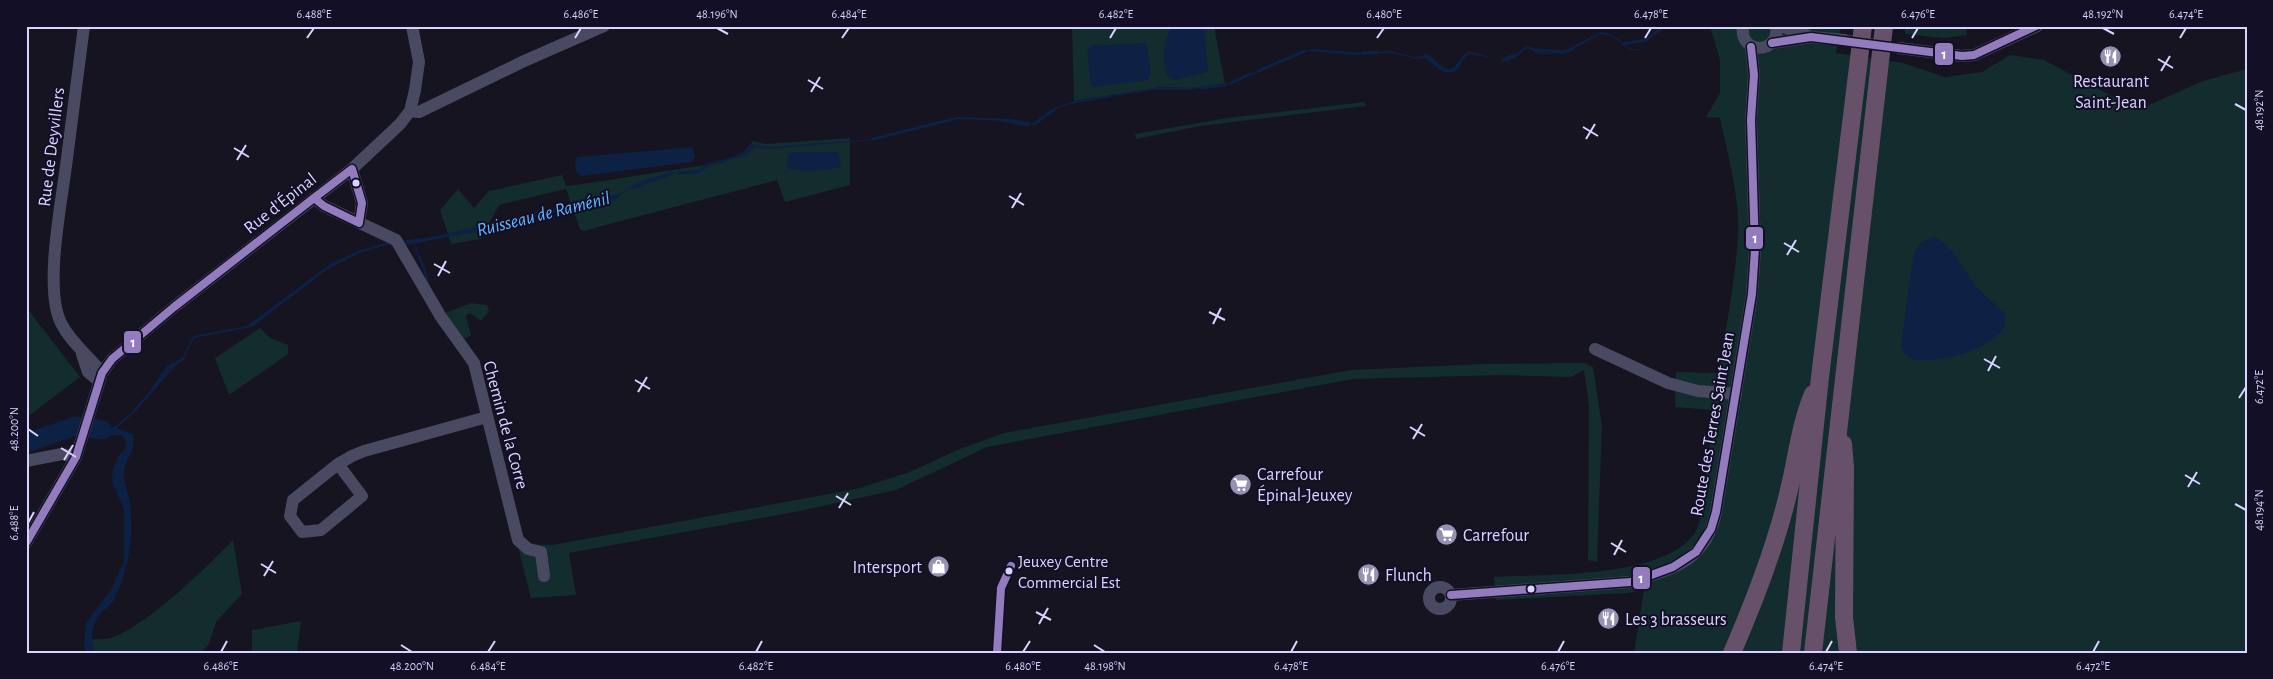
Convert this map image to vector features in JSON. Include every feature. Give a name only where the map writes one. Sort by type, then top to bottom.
[{"type":"highway","points":[[1791,653],[1820,377],[1863,26]]},
{"type":"highway","points":[[1813,653],[1839,410],[1884,26]]},
{"type":"highway","points":[[1732,653],[1768,560],[1789,490],[1804,415],[1820,377]]},
{"type":"highway","points":[[1839,410],[1845,467],[1844,617],[1848,653]]},
{"type":"street","name":"Rue de Deyvillers","points":[[84,26],[56,249],[54,299],[61,323],[82,354],[88,372],[100,377]]},
{"type":"street","name":"Rue d’Épinal","points":[[100,377],[112,359],[132,340],[352,169],[390,135],[410,110],[416,90],[418,62],[412,26]]},
{"type":"street","points":[[410,110],[419,112],[522,62],[604,26]]},
{"type":"street","name":"Route des Terres Saint Jean","points":[[1451,595],[1630,582],[1658,574],[1699,552],[1713,526],[1752,294],[1755,249],[1751,120],[1754,75],[1750,47],[1743,38],[1743,26]]},
{"type":"street","name":"Route des Terres Saint Jean","points":[[1754,75],[1777,33],[1776,26]]},
{"type":"street","points":[[1782,26],[1811,37],[1844,40]]},
{"type":"street","points":[[1899,48],[1962,56],[1974,55],[2037,26]]},
{"type":"street","points":[[1750,47],[1768,48],[1811,37]]},
{"type":"street","points":[[352,169],[358,182],[362,203],[359,222]]},
{"type":"street","name":"Chemin de la Corre","points":[[314,198],[324,206],[359,222],[400,245],[441,317],[474,363],[518,540],[528,549],[541,552],[544,576]]},
{"type":"street","points":[[1595,349],[1668,382],[1698,391],[1736,394]]},
{"type":"street","points":[[26,544],[76,457],[100,377]]},
{"type":"street","points":[[338,464],[362,496],[321,530],[302,532],[290,516],[293,500],[338,464],[364,450],[487,417]]},
{"type":"street","points":[[26,460],[62,454],[76,457]]},
{"type":"green space","points":[[1072,26],[1214,26],[1225,84],[1193,88],[1162,87],[1074,101]]},
{"type":"green space","points":[[1710,26],[1841,26],[1836,53],[1903,63],[1945,77],[1982,72],[2010,55],[2044,60],[2138,110],[2203,81],[2247,69],[2247,653],[1634,653],[1644,589],[1628,593],[1496,600],[1494,577],[1573,574],[1633,566],[1659,558],[1681,547],[1696,531],[1705,491],[1712,410],[1675,407],[1676,372],[1718,373],[1732,288],[1738,236],[1735,192],[1720,118],[1706,117],[1720,93],[1720,60]]},
{"type":"green space","points":[[1905,26],[1966,26],[1967,35],[1945,38],[1905,34]]},
{"type":"green space","points":[[1364,102],[1366,106],[1200,126],[1136,139],[1135,134],[1227,118]]},
{"type":"green space","points":[[850,138],[850,185],[785,202],[777,180],[583,231],[580,229],[566,189],[499,205],[481,239],[451,244],[440,210],[458,189],[474,208],[489,191],[562,175],[566,186],[576,185],[724,162],[744,152],[753,141],[766,144]]},
{"type":"green space","points":[[471,303],[487,305],[489,311],[481,321],[470,313],[466,316],[471,336],[462,339],[472,352],[482,374],[517,526],[528,541],[535,544],[553,545],[856,489],[907,473],[960,449],[1004,433],[1351,370],[1482,364],[1584,363],[1593,367],[1602,426],[1597,562],[1588,560],[1589,406],[1584,370],[1571,377],[1502,375],[1353,379],[987,447],[896,490],[800,511],[569,553],[576,595],[531,598],[471,362],[461,338],[445,313]]},
{"type":"green space","points":[[26,307],[80,377],[26,418]]},
{"type":"green space","points":[[260,328],[270,338],[288,345],[288,354],[229,395],[215,358]]},
{"type":"green space","points":[[233,540],[242,594],[216,622],[209,644],[201,653],[95,653],[91,639],[110,638],[140,622],[175,595]]},
{"type":"green space","points":[[301,621],[297,653],[252,653],[252,630]]},
{"type":"water","points":[[1172,26],[1204,26],[1208,72],[1174,80],[1167,75],[1164,64],[1164,50]]},
{"type":"water","points":[[1601,32],[1611,34],[1629,48],[1646,51],[1630,50],[1611,36],[1601,34],[1566,53],[1540,54],[1527,48],[1514,59],[1507,61],[1469,54],[1459,67],[1451,73],[1442,71],[1426,58],[1418,59],[1391,53],[1353,55],[1308,51],[1231,84],[1188,90],[1152,90],[1071,104],[1058,108],[1036,125],[1010,121],[956,119],[874,140],[769,149],[755,147],[747,155],[712,165],[696,174],[672,173],[666,178],[654,179],[643,183],[627,190],[614,201],[600,199],[538,217],[414,242],[426,270],[435,305],[413,242],[403,247],[386,245],[360,253],[328,269],[252,327],[194,338],[184,358],[137,410],[117,428],[132,434],[133,440],[132,450],[124,474],[131,516],[131,541],[127,565],[114,600],[101,613],[93,627],[92,643],[95,653],[86,653],[84,644],[86,623],[110,591],[124,562],[124,509],[113,485],[112,473],[118,456],[125,449],[126,440],[121,435],[101,436],[91,434],[93,425],[114,427],[130,414],[168,370],[183,357],[193,336],[247,326],[330,264],[357,251],[389,242],[431,237],[537,215],[603,197],[612,198],[649,178],[673,172],[699,171],[709,163],[745,154],[753,145],[769,147],[875,139],[957,117],[1012,119],[1033,123],[1038,122],[1056,107],[1074,101],[1162,87],[1193,88],[1229,83],[1311,49],[1363,53],[1390,51],[1414,57],[1426,55],[1442,68],[1450,70],[1454,69],[1467,52],[1503,60],[1511,58],[1529,46],[1541,53],[1562,52]]},
{"type":"water","points":[[1146,43],[1151,73],[1147,80],[1094,87],[1091,85],[1087,53],[1090,46]]},
{"type":"water","points":[[692,147],[695,156],[692,162],[581,176],[576,171],[575,160],[578,157]]},
{"type":"water","points":[[796,152],[836,152],[839,153],[841,166],[814,171],[786,167],[789,154]]},
{"type":"water","points":[[1935,237],[1948,247],[1977,287],[2005,314],[2005,323],[1999,334],[1976,349],[1947,358],[1920,360],[1908,357],[1901,346],[1913,257],[1921,243]]},
{"type":"waterway","name":"Ruisseau de Raménil","points":[[1623,44],[1646,40],[1664,26]]},
{"type":"waterway","name":"Ruisseau de Raménil","points":[[1535,50],[1562,52],[1573,49]]},
{"type":"waterway","name":"Ruisseau de Raménil","points":[[1258,71],[1305,51]]},
{"type":"waterway","name":"Ruisseau de Raménil","points":[[1363,53],[1377,52]]},
{"type":"waterway","name":"Ruisseau de Raménil","points":[[1426,55],[1446,71],[1455,69],[1459,63]]},
{"type":"waterway","name":"Ruisseau de Raménil","points":[[1503,60],[1515,55]]},
{"type":"waterway","name":"Ruisseau de Raménil","points":[[1231,83],[1250,74]]},
{"type":"waterway","name":"Ruisseau de Raménil","points":[[1201,88],[1225,85]]},
{"type":"waterway","name":"Ruisseau de Raménil","points":[[1034,124],[1053,110]]},
{"type":"waterway","name":"Ruisseau de Raménil","points":[[873,139],[954,119]]},
{"type":"waterway","name":"Ruisseau de Raménil","points":[[1000,120],[1028,125]]},
{"type":"waterway","name":"Ruisseau de Raménil","points":[[737,156],[747,153],[751,146],[754,146]]},
{"type":"waterway","name":"Ruisseau de Raménil","points":[[679,173],[699,171],[707,165]]},
{"type":"waterway","name":"Ruisseau de Raménil","points":[[632,188],[671,173]]},
{"type":"waterway","name":"Ruisseau de Raménil","points":[[492,227],[507,220],[616,196]]},
{"type":"waterway","name":"Ruisseau de Raménil","points":[[404,244],[486,228]]},
{"type":"waterway","name":"Ruisseau de Raménil","points":[[150,393],[168,367],[183,359]]},
{"type":"waterway","points":[[26,443],[76,426],[103,430]]},
{"type":"tunnel","points":[[1844,40],[1899,48]]},
{"type":"transit line","name":"1","points":[[1772,43],[1811,37],[1962,56],[1974,55],[2036,26]]},
{"type":"transit line","name":"1","points":[[1451,595],[1630,582],[1673,567],[1696,552],[1711,529],[1716,512],[1752,294],[1755,249],[1751,120],[1754,75],[1751,47]]},
{"type":"transit line","name":"1","points":[[352,169],[362,203],[359,223],[324,206],[314,198],[352,169]]},
{"type":"transit line","name":"1","points":[[26,543],[76,457],[102,373],[112,359],[174,307],[314,198]]},
{"type":"transit line","name":"1","points":[[997,653],[1001,588],[1011,566]]},
{"type":"place","name":"Restaurant Saint-Jean","points":[[2111,56]]},
{"type":"place","name":"Carrefour Épinal-Jeuxey","points":[[1241,484]]},
{"type":"place","name":"Carrefour","points":[[1447,535]]},
{"type":"place","name":"Intersport","points":[[938,567]]},
{"type":"place","name":"Jeuxey Centre Commercial Est","points":[[1009,571]]},
{"type":"place","name":"Flunch","points":[[1369,575]]},
{"type":"place","name":"Les 3 brasseurs","points":[[1609,619]]}]
